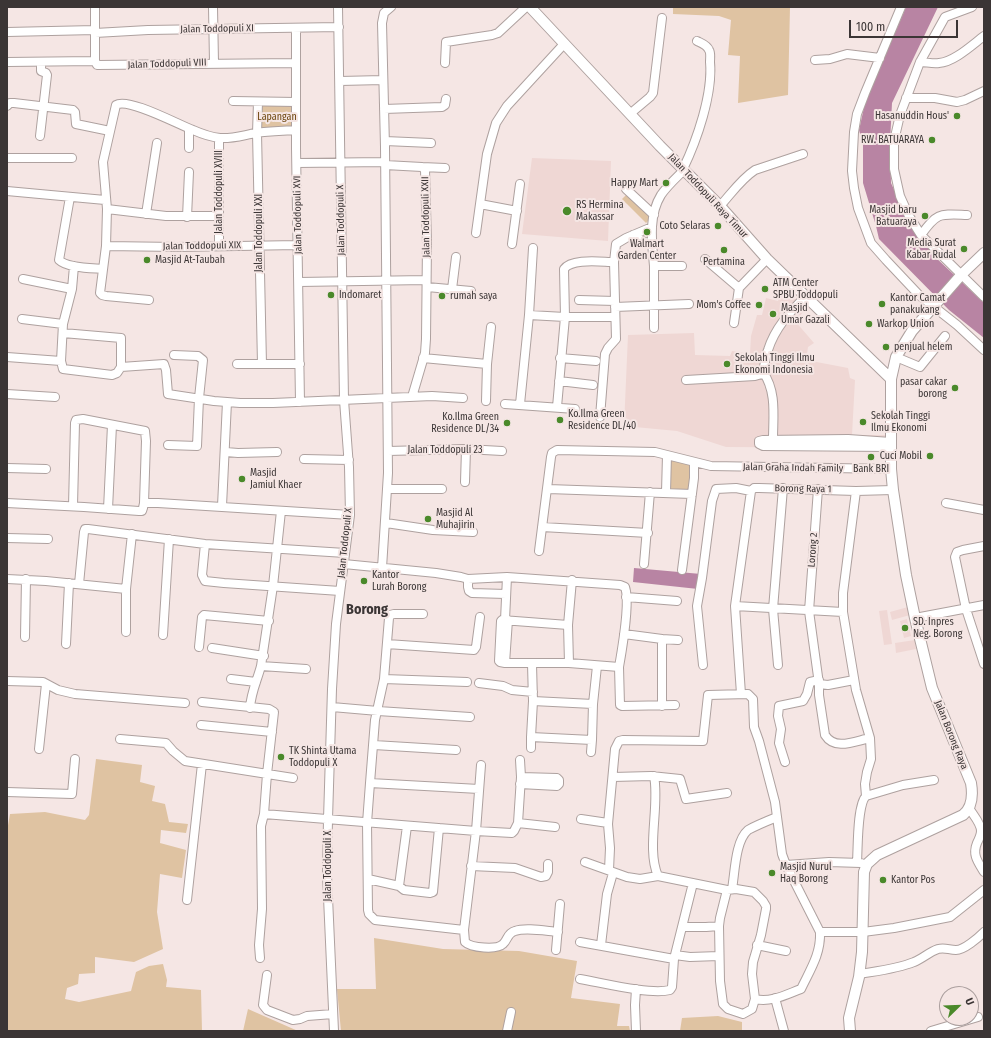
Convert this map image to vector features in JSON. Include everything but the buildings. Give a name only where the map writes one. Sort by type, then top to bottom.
[{"type":"main road","name":"Jalan Toddopuli Raya Timur","points":[[530,7],[683,169],[720,206],[767,259],[891,379]]},
{"type":"main road","points":[[896,357],[899,350],[909,338],[916,333],[936,307],[984,253]]},
{"type":"main road","name":"Jalan Borong Raya","points":[[896,357],[891,379],[891,469],[906,576],[932,688],[970,783],[972,795],[969,808]]},
{"type":"main road","points":[[850,1031],[849,1018],[860,974],[863,932],[864,872],[862,863],[959,817],[969,808]]},
{"type":"street","points":[[95,7],[95,61]]},
{"type":"street","points":[[213,7],[214,63]]},
{"type":"street","name":"Jalan Toddopuli X","points":[[334,1031],[327,875],[328,819],[336,624],[350,515],[349,460],[344,400],[338,7]]},
{"type":"street","points":[[382,568],[388,489],[388,399],[382,17],[391,7]]},
{"type":"street","points":[[445,63],[446,42],[498,33],[526,7]]},
{"type":"street","points":[[901,7],[857,114],[854,132],[852,171],[858,208],[871,243],[919,295],[936,307],[984,350]]},
{"type":"street","points":[[972,7],[944,17],[920,62],[900,115],[894,141],[894,169],[900,196],[909,216],[921,235],[964,275],[984,297]]},
{"type":"street","points":[[631,113],[653,93],[662,18]]},
{"type":"street","name":"Jalan Toddopuli XI","points":[[7,32],[339,27]]},
{"type":"street","name":"Jalan Toddopuli XVI","points":[[296,28],[300,402]]},
{"type":"street","points":[[920,62],[940,63],[948,61],[966,50],[984,36]]},
{"type":"street","points":[[654,328],[654,266],[652,227],[656,204],[662,193],[683,169],[690,155],[709,87],[711,67],[710,51],[707,47],[697,41]]},
{"type":"street","points":[[476,233],[487,154],[498,119],[507,106],[564,44]]},
{"type":"street","points":[[815,60],[830,59],[847,54],[880,58]]},
{"type":"street","name":"Jalan Toddopuli VIII","points":[[7,62],[95,61],[100,65],[296,62]]},
{"type":"street","points":[[40,136],[47,75],[46,73],[40,71],[41,62]]},
{"type":"street","points":[[340,81],[383,80]]},
{"type":"street","points":[[906,98],[935,98],[957,102],[984,90]]},
{"type":"street","points":[[384,109],[442,107],[445,105],[446,99]]},
{"type":"street","points":[[233,101],[296,102]]},
{"type":"street","name":"Jalan Toddopuli XXI","points":[[258,102],[257,133],[262,364]]},
{"type":"street","points":[[7,106],[10,103],[73,110],[75,112],[76,124],[110,131],[103,162],[105,200],[107,209],[106,246],[100,293],[102,295],[150,300]]},
{"type":"street","name":"Jalan Toddopuli XVIII","points":[[110,131],[114,109],[119,103],[131,105],[152,112],[189,129],[219,138],[296,130]]},
{"type":"street","points":[[189,129],[189,148]]},
{"type":"street","points":[[219,138],[219,246]]},
{"type":"street","name":"Jalan Toddopuli XVIII","points":[[219,138],[219,246]]},
{"type":"street","points":[[385,141],[431,143]]},
{"type":"street","points":[[146,214],[157,144]]},
{"type":"street","points":[[720,206],[739,184],[755,170],[803,154]]},
{"type":"street","points":[[7,158],[72,158]]},
{"type":"street","name":"Jalan Toddopuli XXII","points":[[297,163],[385,164],[422,168],[425,170],[427,284],[426,339],[423,358],[412,397]]},
{"type":"street","points":[[422,168],[445,168]]},
{"type":"street","points":[[187,217],[189,172]]},
{"type":"street","points":[[512,244],[520,184]]},
{"type":"street","points":[[626,189],[654,215]]},
{"type":"street","points":[[7,190],[105,200]]},
{"type":"street","points":[[70,197],[59,260],[64,264],[103,269]]},
{"type":"street","points":[[480,204],[517,210]]},
{"type":"street","points":[[643,205],[656,204]]},
{"type":"street","points":[[107,209],[187,217],[219,216]]},
{"type":"street","points":[[921,235],[930,223],[939,215],[967,215]]},
{"type":"street","points":[[600,417],[605,354],[616,339],[614,262],[616,244],[652,227]]},
{"type":"street","points":[[633,235],[644,242],[652,243]]},
{"type":"street","name":"Jalan Toddopuli XIX","points":[[106,246],[298,245]]},
{"type":"street","points":[[520,404],[529,315],[533,248]]},
{"type":"street","points":[[452,289],[456,257]]},
{"type":"street","points":[[705,259],[739,288]]},
{"type":"street","points":[[734,323],[739,288],[767,259]]},
{"type":"street","points":[[557,407],[564,317],[564,269],[575,263],[614,262]]},
{"type":"street","points":[[63,333],[121,338],[121,367],[119,372],[116,374],[105,374],[62,369],[63,324],[72,289],[74,266]]},
{"type":"street","points":[[654,266],[682,266]]},
{"type":"street","points":[[23,279],[72,289]]},
{"type":"street","points":[[299,282],[386,281],[427,284],[471,291]]},
{"type":"street","points":[[773,440],[773,394],[770,384],[763,372],[767,350],[775,333],[787,316],[805,297]]},
{"type":"street","points":[[579,300],[615,304],[689,304]]},
{"type":"street","points":[[529,315],[615,317]]},
{"type":"street","points":[[22,320],[63,324]]},
{"type":"street","points":[[486,401],[487,364],[491,327]]},
{"type":"street","points":[[896,357],[920,367],[945,336]]},
{"type":"street","points":[[168,445],[197,446],[199,398],[203,363],[201,358],[198,356],[174,355]]},
{"type":"street","points":[[7,357],[61,361]]},
{"type":"street","points":[[423,358],[487,364]]},
{"type":"street","points":[[560,358],[596,361]]},
{"type":"street","points":[[121,367],[164,364],[168,394],[227,402],[300,402],[432,396],[463,398]]},
{"type":"street","points":[[236,364],[300,364]]},
{"type":"street","points":[[686,380],[754,376],[761,375],[763,372]]},
{"type":"street","points":[[559,382],[593,385]]},
{"type":"street","points":[[7,394],[54,397]]},
{"type":"street","points":[[222,506],[226,452],[227,402]]},
{"type":"street","points":[[505,404],[574,409]]},
{"type":"street","points":[[7,503],[139,511],[144,508],[146,433],[141,430],[112,426],[83,419],[76,420],[73,506]]},
{"type":"street","points":[[108,508],[112,426]]},
{"type":"street","points":[[763,440],[848,440],[891,444],[763,446],[759,444],[759,442],[763,440]]},
{"type":"street","points":[[465,482],[466,449]]},
{"type":"street","name":"Jalan Toddopuli 23","points":[[388,451],[466,449],[502,451]]},
{"type":"street","name":"Jalan Graha Indah Family","points":[[539,551],[552,453],[557,450],[649,452],[667,454],[711,466],[891,469]]},
{"type":"street","points":[[226,452],[277,452]]},
{"type":"street","points":[[666,492],[667,454]]},
{"type":"street","points":[[304,459],[349,460]]},
{"type":"street","points":[[682,570],[692,494],[694,462]]},
{"type":"street","points":[[7,468],[46,468]]},
{"type":"street","name":"Borong Raya 1","points":[[703,665],[697,606],[715,489],[736,488],[751,491],[754,488],[856,491],[893,490]]},
{"type":"street","points":[[778,665],[773,608],[783,488]]},
{"type":"street","points":[[388,489],[442,489]]},
{"type":"street","points":[[548,489],[692,494]]},
{"type":"street","name":"Lorong 2","points":[[818,489],[809,611],[825,735],[828,740],[838,744],[870,738]]},
{"type":"street","points":[[741,694],[735,606],[751,491]]},
{"type":"street","points":[[786,865],[829,862],[862,863],[859,828],[863,801],[866,796],[865,784],[867,772],[871,759],[870,738],[856,690],[843,612],[856,491]]},
{"type":"street","points":[[644,564],[648,533],[650,492]]},
{"type":"street","points":[[144,503],[222,506],[350,515]]},
{"type":"street","points":[[946,503],[984,510]]},
{"type":"street","points":[[250,708],[252,692],[264,656],[274,586],[281,511]]},
{"type":"street","points":[[386,523],[433,530],[473,532]]},
{"type":"street","points":[[542,527],[648,533]]},
{"type":"street","points":[[79,584],[86,529],[205,544],[345,553]]},
{"type":"street","points":[[126,632],[126,589],[132,534]]},
{"type":"street","points":[[7,538],[48,539]]},
{"type":"street","points":[[163,635],[169,539]]},
{"type":"street","points":[[205,544],[202,575],[205,581],[340,591]]},
{"type":"street","points":[[984,546],[963,550],[955,555],[966,609],[984,664]]},
{"type":"street","points":[[344,564],[436,572],[468,579],[507,577],[572,580],[620,585],[625,587],[627,592],[624,634],[619,667],[620,705],[675,705]]},
{"type":"street","points":[[506,620],[507,577]]},
{"type":"street","points":[[7,579],[26,579],[126,589]]},
{"type":"street","points":[[25,637],[26,579]]},
{"type":"street","points":[[468,579],[469,591],[472,593],[506,594]]},
{"type":"street","points":[[569,664],[568,625],[572,580]]},
{"type":"street","points":[[66,644],[69,583]]},
{"type":"street","points":[[626,597],[677,601]]},
{"type":"street","points":[[915,618],[984,605]]},
{"type":"street","points":[[735,606],[843,612]]},
{"type":"street","points":[[423,614],[390,615],[384,679],[376,720],[367,823],[368,910],[369,914],[375,920],[464,930]]},
{"type":"street","points":[[199,647],[202,617],[204,615],[269,621]]},
{"type":"street","points":[[387,644],[474,650],[476,648],[480,616]]},
{"type":"street","points":[[568,625],[506,620],[501,621],[500,662],[619,667]]},
{"type":"street","points":[[624,634],[678,640]]},
{"type":"street","points":[[662,639],[662,706]]},
{"type":"street","points":[[212,648],[264,656]]},
{"type":"street","points":[[531,748],[533,701],[532,664]]},
{"type":"street","points":[[261,666],[306,669]]},
{"type":"street","points":[[591,752],[597,666]]},
{"type":"street","points":[[231,679],[256,682]]},
{"type":"street","points":[[384,679],[467,682]]},
{"type":"street","points":[[7,680],[46,684],[64,693],[185,703]]},
{"type":"street","points":[[785,762],[779,743],[781,729],[778,716],[779,706],[803,701],[807,694],[810,682],[819,682],[828,685],[854,680]]},
{"type":"street","points":[[479,683],[503,686],[512,690],[533,692]]},
{"type":"street","points":[[39,749],[46,684]]},
{"type":"street","points":[[601,945],[611,871],[608,823],[615,749],[619,741],[703,741],[708,695],[748,694],[753,699],[754,727],[773,794],[782,854],[786,865],[820,932],[820,941],[816,960],[801,989],[775,998],[761,1000],[756,999]]},
{"type":"street","points":[[533,701],[594,704]]},
{"type":"street","points":[[202,702],[273,710],[274,716],[264,814],[261,826],[262,909],[259,945],[260,958]]},
{"type":"street","points":[[332,706],[378,711],[470,717]]},
{"type":"street","points":[[201,725],[272,732]]},
{"type":"street","points":[[531,737],[592,740]]},
{"type":"street","points":[[120,739],[166,743],[185,761],[293,778]]},
{"type":"street","points":[[374,745],[456,750]]},
{"type":"street","points":[[7,792],[72,794],[75,759]]},
{"type":"street","points":[[264,814],[512,833],[518,824],[521,781],[520,760]]},
{"type":"street","points":[[187,900],[202,764]]},
{"type":"street","points":[[481,765],[476,831],[464,930],[465,942],[472,947],[498,948],[506,942],[510,933],[516,930],[558,932]]},
{"type":"street","points":[[613,777],[654,776],[680,779],[686,800],[727,793]]},
{"type":"street","points":[[654,776],[654,862],[658,876]]},
{"type":"street","points":[[866,796],[903,785],[934,780]]},
{"type":"street","points":[[370,783],[479,789]]},
{"type":"street","points":[[969,808],[982,825],[981,832],[974,849],[974,854],[984,872]]},
{"type":"street","points":[[585,862],[640,879],[658,876],[693,883],[730,889],[754,892],[763,901],[766,909],[752,974],[756,999],[752,1009],[742,1014],[724,1007],[721,992],[720,918],[730,889],[738,848],[743,837],[747,831],[777,818]]},
{"type":"street","points":[[581,819],[608,823]]},
{"type":"street","points":[[518,824],[555,827]]},
{"type":"street","points":[[399,886],[407,826]]},
{"type":"street","points":[[368,879],[399,886],[404,890],[430,893],[433,892],[439,828]]},
{"type":"street","points":[[471,866],[515,868],[541,878],[546,876],[548,872],[548,864]]},
{"type":"street","points":[[580,979],[636,989],[657,991],[670,990],[672,987],[674,957],[693,883]]},
{"type":"street","points":[[820,932],[863,932],[894,928],[950,917],[984,890]]},
{"type":"street","points":[[556,950],[560,904]]},
{"type":"street","points":[[682,927],[719,926]]},
{"type":"street","points":[[860,974],[902,966],[945,947],[957,950],[960,949],[973,942],[984,932]]},
{"type":"street","points":[[580,942],[674,957],[720,956]]},
{"type":"street","points":[[757,946],[786,951]]},
{"type":"street","points":[[267,975],[264,1005],[267,1010],[293,1020],[300,1020],[307,1016],[333,1014]]},
{"type":"street","points":[[636,989],[636,1031]]},
{"type":"street","points":[[775,998],[784,1031]]},
{"type":"street","points":[[507,1031],[511,1012]]},
{"type":"street","points":[[931,1031],[948,1026]]},
{"type":"shaded area","points":[[906,7],[938,7],[892,103],[890,143],[891,183],[908,220],[933,255],[984,303],[984,338],[949,310],[879,239],[863,183],[863,145],[859,130],[865,103]]},
{"type":"shaded area","name":"RS Hermina Makassar","points":[[532,158],[611,161],[608,241],[522,234]]},
{"type":"shaded area","name":"Sekolah Tinggi Ilmu Ekonomi Indonesia","points":[[783,287],[806,309],[795,321],[814,343],[808,347],[806,360],[848,368],[850,378],[855,380],[852,435],[885,435],[886,448],[726,447],[677,431],[624,426],[628,335],[694,333],[695,355],[730,356],[732,351],[750,354],[751,336],[757,315],[762,315],[766,298],[778,301]]},
{"type":"shaded area","points":[[634,568],[701,574],[698,589],[633,582]]},
{"type":"shaded area","points":[[908,607],[910,615],[892,620],[890,612]]},
{"type":"shaded area","points":[[887,610],[892,644],[884,645],[879,611]]},
{"type":"shaded area","name":"SD. Inpres Neg. Borong","points":[[907,619],[911,636],[904,638],[900,621]]},
{"type":"shaded area","points":[[915,640],[916,649],[896,653],[895,643]]},
{"type":"green space","points":[[673,7],[790,7],[788,95],[738,103],[740,56],[728,55],[731,20],[719,16],[673,14]]},
{"type":"green space","name":"Lapangan","points":[[262,105],[292,105],[293,128],[261,129]]},
{"type":"green space","points":[[628,193],[652,217],[646,223],[622,199]]},
{"type":"green space","points":[[667,455],[694,463],[692,494],[666,492]]},
{"type":"green space","points":[[96,759],[142,765],[140,782],[155,786],[152,801],[165,804],[169,822],[188,824],[186,833],[161,830],[160,843],[186,850],[182,878],[160,874],[157,912],[163,949],[134,962],[95,957],[95,973],[79,974],[78,984],[67,988],[65,999],[79,1002],[131,991],[136,972],[149,966],[163,964],[167,980],[166,987],[201,990],[202,1031],[7,1031],[7,831],[10,814],[45,812],[85,820],[89,815]]},
{"type":"green space","points":[[374,938],[443,949],[519,951],[577,961],[571,998],[620,1004],[617,1026],[629,1026],[630,1031],[341,1031],[337,989],[376,989]]},
{"type":"green space","points":[[248,1009],[298,1031],[243,1031]]},
{"type":"green space","points":[[718,1016],[742,1022],[742,1031],[680,1031],[682,1018]]},
{"type":"place","name":"Hasanuddin Hous'","points":[[957,116]]},
{"type":"place","name":"RW. BATUARAYA","points":[[932,140]]},
{"type":"place","name":"Happy Mart","points":[[666,183]]},
{"type":"place","name":"RS Hermina Makassar","points":[[567,211]]},
{"type":"place","name":"Masjid baru Batuaraya","points":[[925,216]]},
{"type":"place","name":"Coto Selaras","points":[[718,226]]},
{"type":"place","name":"Walmart Garden Center","points":[[647,232]]},
{"type":"place","name":"Media Surat Kabar Rudal","points":[[964,249]]},
{"type":"place","name":"Pertamina","points":[[724,250]]},
{"type":"place","name":"Masjid At-Taubah","points":[[147,260]]},
{"type":"place","name":"ATM Center SPBU Toddopuli","points":[[765,289]]},
{"type":"place","name":"Indomaret","points":[[331,295]]},
{"type":"place","name":"rumah saya","points":[[442,296]]},
{"type":"place","name":"Kantor Camat panakukang","points":[[882,304]]},
{"type":"place","name":"Mom's Coffee","points":[[759,305]]},
{"type":"place","name":"Masjid Umar Gazali","points":[[773,314]]},
{"type":"place","name":"Warkop Union","points":[[869,324]]},
{"type":"place","name":"penjual helem","points":[[886,347]]},
{"type":"place","name":"Sekolah Tinggi Ilmu Ekonomi Indonesia","points":[[727,364]]},
{"type":"place","name":"pasar cakar borong","points":[[955,388]]},
{"type":"place","name":"Ko.Ilma Green Residence DL/40","points":[[560,420]]},
{"type":"place","name":"Sekolah Tinggi Ilmu Ekonomi","points":[[863,422]]},
{"type":"place","name":"Ko.Ilma Green Residence DL/34","points":[[507,423]]},
{"type":"place","name":"Cuci Mobil","points":[[930,456]]},
{"type":"place","name":"Bank BRI","points":[[871,457]]},
{"type":"place","name":"Masjid Jamiul Khaer","points":[[242,479]]},
{"type":"place","name":"Masjid Al Muhajirin","points":[[428,519]]},
{"type":"place","name":"Kantor Lurah Borong","points":[[364,581]]},
{"type":"place","name":"SD. Inpres Neg. Borong","points":[[905,628]]},
{"type":"place","name":"TK Shinta Utama Toddopuli X","points":[[281,757]]},
{"type":"place","name":"Masjid Nurul Haq Borong","points":[[772,873]]},
{"type":"place","name":"Kantor Pos","points":[[883,880]]},
{"type":"district","name":"Borong","points":[[367,610]]}]
